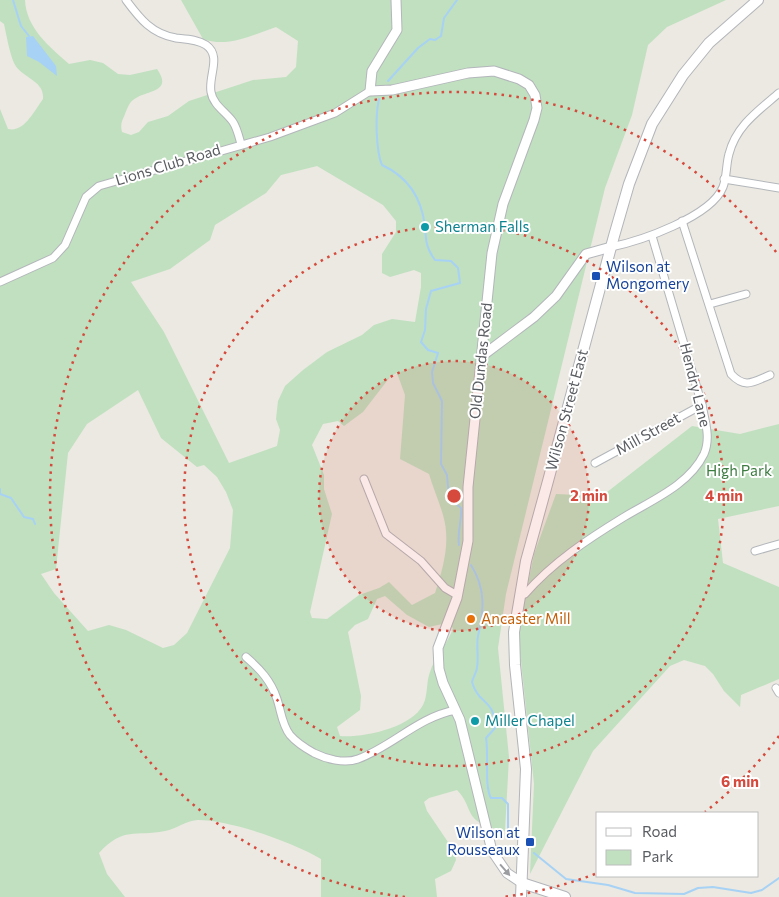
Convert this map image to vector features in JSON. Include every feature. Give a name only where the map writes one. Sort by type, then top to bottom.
[{"type":"main road","name":"Wilson Street East","points":[[521,897],[526,769],[514,648],[520,595],[529,552],[629,184],[652,124],[683,75],[709,43],[758,0]]},
{"type":"main road","points":[[522,878],[565,897]]},
{"type":"street","points":[[126,0],[148,27],[164,35],[196,40],[207,46],[213,54],[211,94],[217,105],[234,123],[241,144]]},
{"type":"street","points":[[376,91],[372,71],[397,30],[396,0]]},
{"type":"street","name":"Old Dundas Road","points":[[376,91],[468,73],[494,71],[518,79],[528,85],[535,95],[537,108],[534,120],[502,204],[494,243],[468,488],[468,541],[457,595],[438,648],[439,669],[443,683],[456,710],[467,745],[492,851],[507,873],[522,878]]},
{"type":"street","name":"Lions Club Road","points":[[0,282],[53,258],[65,245],[86,197],[99,186],[270,137],[335,113],[376,91]]},
{"type":"street","points":[[482,356],[534,317],[556,296],[586,254],[652,236],[682,221],[715,198],[723,187],[734,138],[753,116],[779,93]]},
{"type":"street","points":[[724,179],[779,188]]},
{"type":"street","points":[[682,221],[731,374],[740,382],[753,382],[770,375]]},
{"type":"street","name":"Hendry Lane","points":[[520,595],[525,594],[549,568],[591,538],[668,491],[688,475],[704,453],[708,429],[652,236]]},
{"type":"street","points":[[710,304],[746,294]]},
{"type":"street","name":"Mill Street","points":[[595,463],[702,405]]},
{"type":"street","points":[[364,479],[386,534],[421,561],[445,588],[457,595]]},
{"type":"street","points":[[755,551],[779,544]]},
{"type":"street","points":[[246,656],[263,673],[272,688],[283,722],[290,735],[304,747],[337,761],[357,760],[427,719],[456,710]]},
{"type":"green space","points":[[0,0],[25,0],[26,10],[34,28],[47,44],[69,64],[90,60],[103,63],[118,74],[130,75],[157,69],[162,83],[160,87],[138,97],[128,106],[121,125],[122,132],[131,135],[139,132],[148,122],[168,116],[189,101],[253,80],[286,77],[296,67],[298,41],[276,27],[249,37],[231,41],[222,42],[203,39],[181,0],[726,0],[667,27],[648,45],[632,115],[605,188],[506,594],[498,648],[509,757],[505,831],[486,826],[477,821],[471,814],[464,798],[457,790],[429,798],[424,802],[427,811],[454,851],[456,860],[451,871],[435,879],[437,897],[321,897],[321,859],[309,852],[261,833],[227,824],[198,820],[190,821],[165,831],[123,836],[116,839],[99,853],[107,874],[125,897],[0,897],[0,109],[8,129],[19,128],[28,120],[43,99],[43,93],[37,83],[17,68],[14,63],[4,24],[0,21]],"holes":[[[317,166],[383,205],[396,221],[396,232],[382,254],[382,273],[390,277],[414,270],[421,273],[421,287],[415,322],[392,319],[374,325],[362,335],[327,352],[303,370],[285,386],[278,401],[276,419],[280,430],[277,446],[229,463],[164,332],[131,282],[170,269],[210,240],[215,225],[266,193],[281,175]],[[397,373],[405,395],[400,459],[429,474],[445,525],[445,555],[435,593],[412,605],[389,582],[379,588],[359,595],[327,619],[312,618],[310,612],[332,514],[324,489],[324,475],[312,445],[323,424],[338,421],[344,426],[363,412],[390,377]],[[138,390],[161,438],[197,467],[204,465],[217,477],[226,492],[233,510],[230,548],[187,633],[174,645],[163,648],[126,630],[109,625],[88,631],[54,593],[41,574],[56,569],[68,453],[87,424]],[[385,596],[407,615],[429,627],[447,623],[453,628],[432,666],[425,701],[417,713],[408,720],[386,730],[361,735],[340,736],[337,727],[360,710],[361,696],[348,632],[355,625],[368,619],[377,599]]]},
{"type":"green space","name":"High Park","points":[[779,424],[779,506],[718,519],[723,563],[779,587],[779,679],[741,695],[740,707],[724,691],[713,674],[705,666],[684,660],[670,666],[593,751],[530,874],[534,784],[518,633],[534,554],[556,494],[602,496],[692,426],[740,434]]},
{"type":"water","points":[[33,36],[56,66],[57,76],[39,62],[27,56],[26,37]]},
{"type":"waterway","points":[[13,0],[21,26],[29,36]]},
{"type":"waterway","points":[[388,81],[418,48],[430,39],[435,40],[441,36],[444,18],[457,0]]},
{"type":"waterway","points":[[379,99],[377,133],[378,151],[382,165],[399,176],[417,198],[421,207],[427,244],[435,260],[451,261],[458,268],[460,283],[431,291],[426,309],[425,330],[421,342],[428,350],[438,353],[432,372],[433,383],[442,401],[441,464],[447,475],[449,498],[461,508],[459,545]]},
{"type":"waterway","points":[[0,494],[11,498],[24,517],[33,519],[35,524]]},
{"type":"waterway","points":[[471,565],[479,583],[482,600],[482,617],[477,639],[478,664],[472,682],[475,690],[490,707],[494,718],[495,728],[486,738],[489,793],[491,798],[502,798],[508,804],[508,830],[511,836]]},
{"type":"waterway","points":[[534,853],[566,879],[608,885],[635,893],[684,894],[698,888],[713,887],[751,893],[762,890],[779,878]]},
{"type":"place","name":"Sherman Falls","points":[[425,227]]},
{"type":"place","name":"Wilson at Mongomery","points":[[596,276]]},
{"type":"place","name":"Ancaster Mill","points":[[471,619]]},
{"type":"place","name":"Miller Chapel","points":[[475,721]]},
{"type":"place","name":"Wilson at Rousseaux","points":[[530,842]]}]
